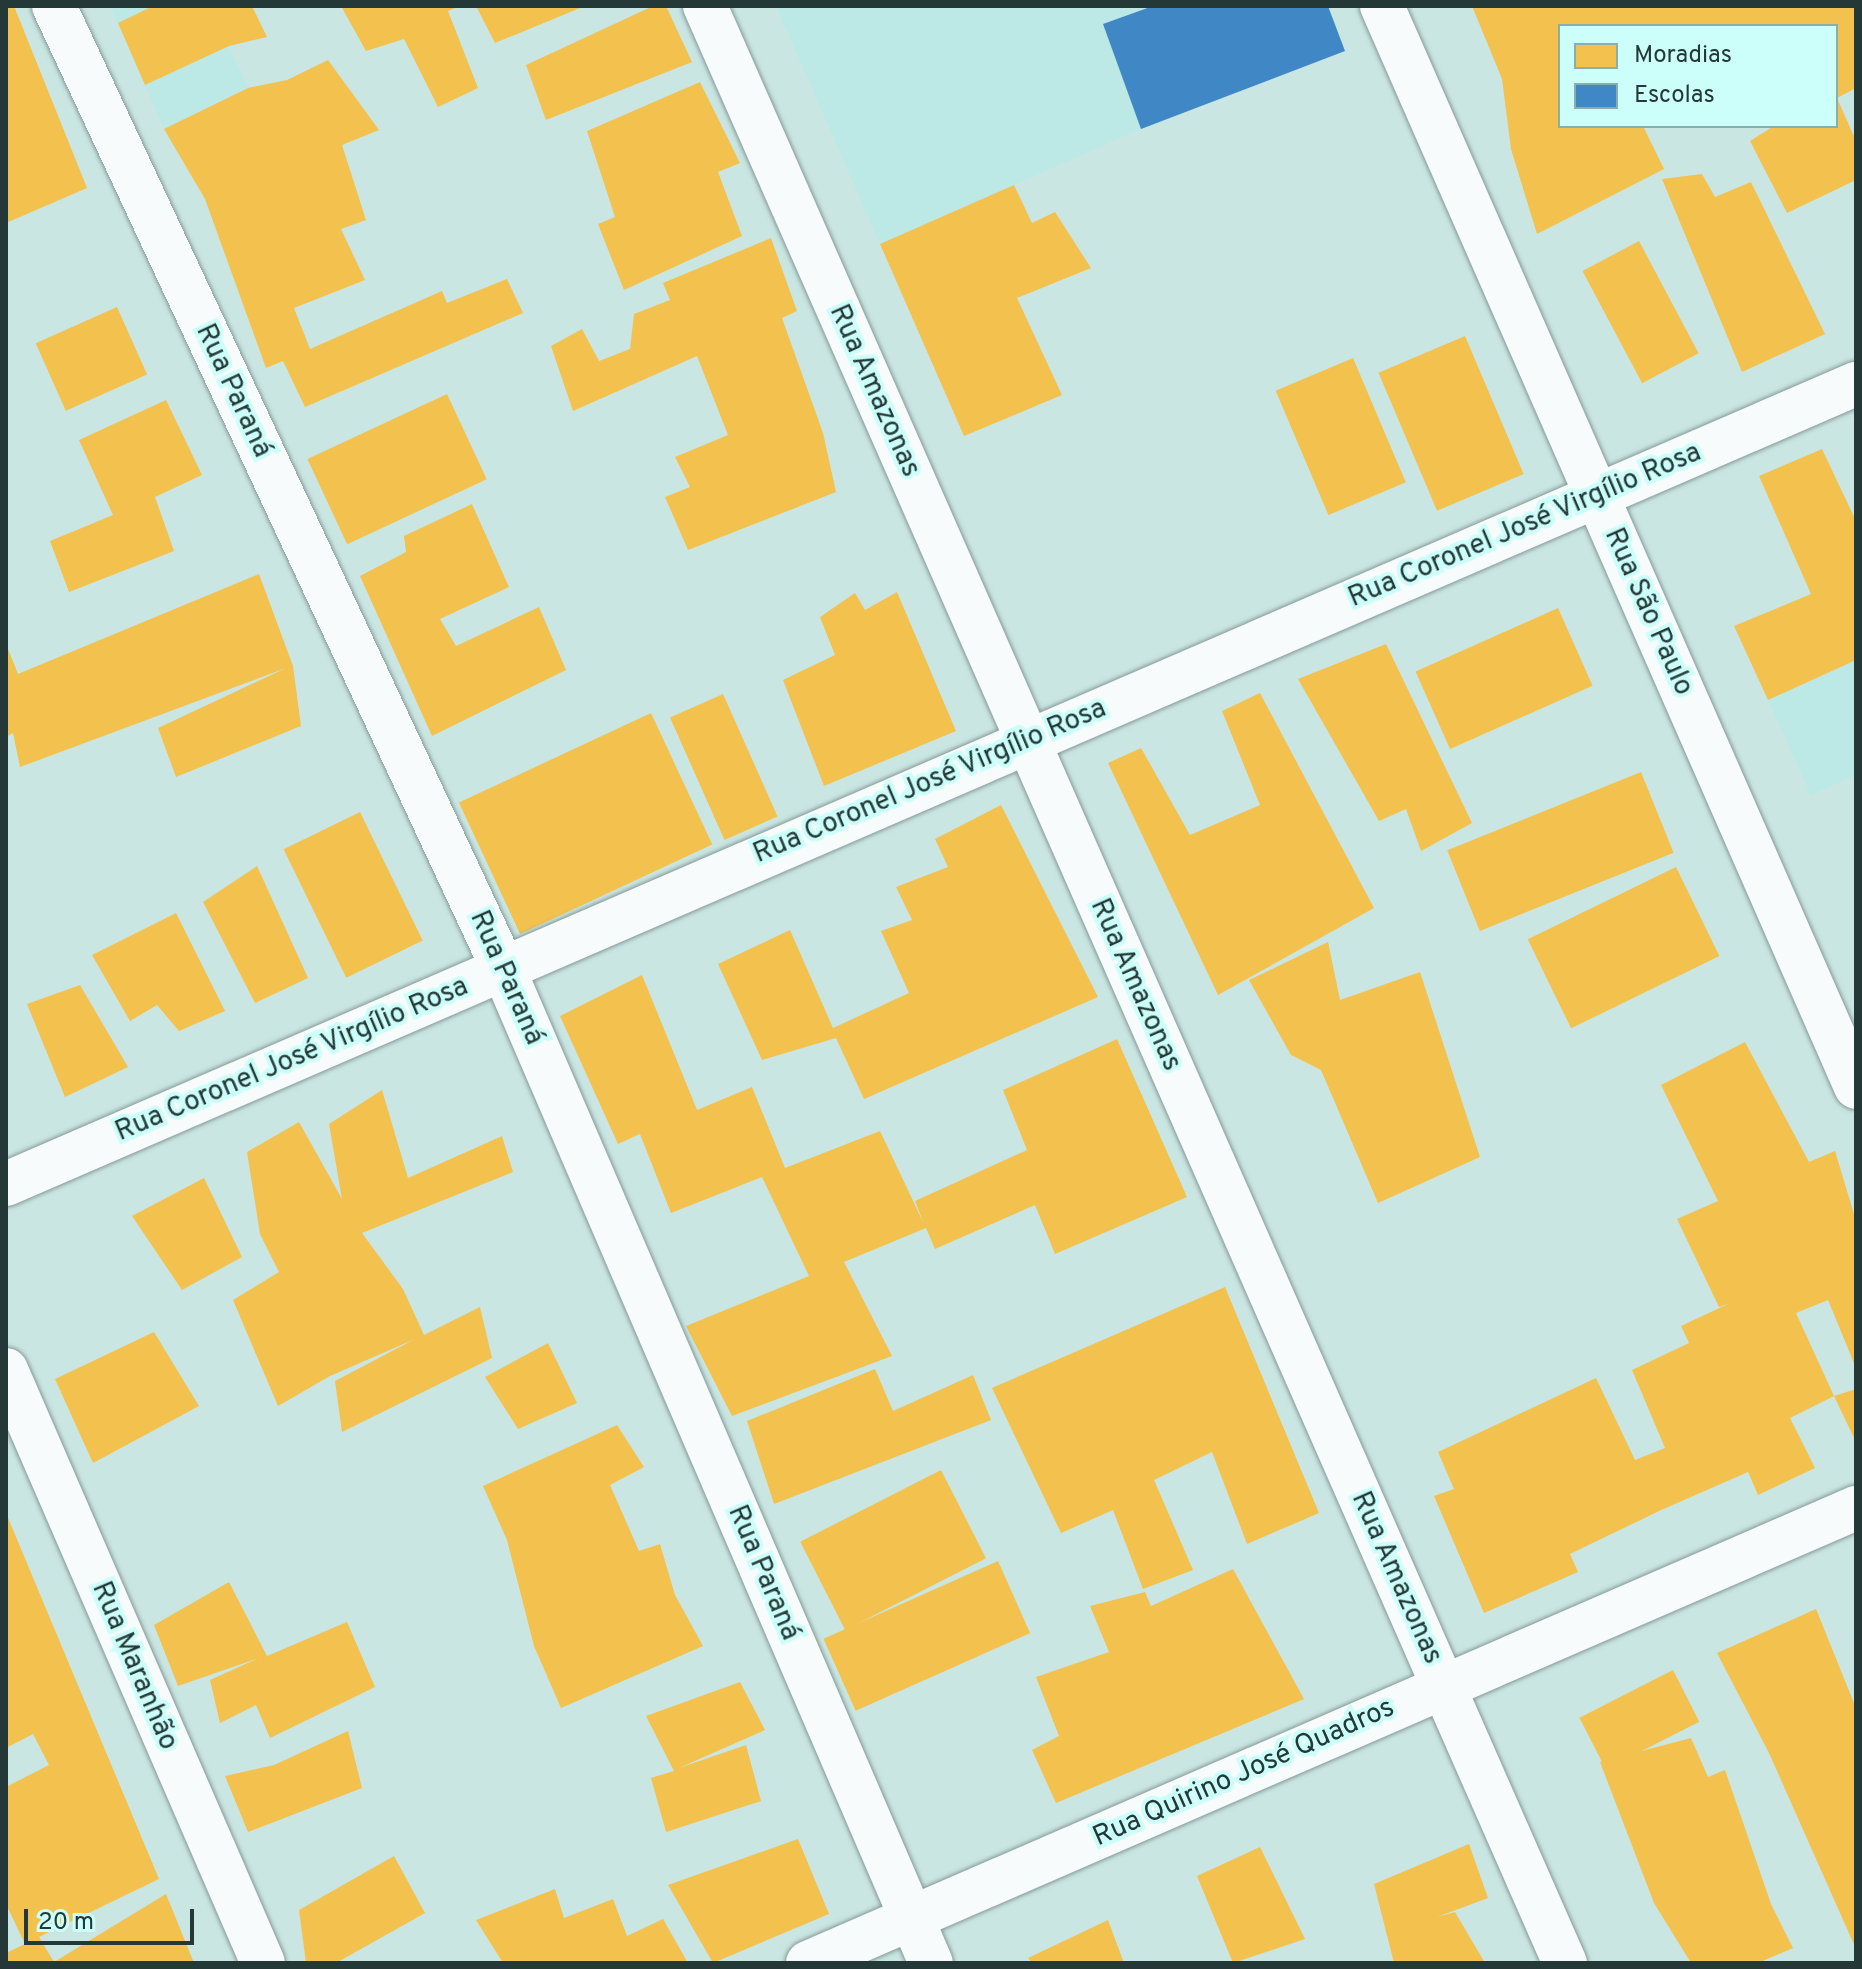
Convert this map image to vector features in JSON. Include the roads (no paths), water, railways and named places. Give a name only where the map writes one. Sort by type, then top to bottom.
[{"type":"street","name":"Rua Paraná","points":[[54,6],[503,968],[931,1963]]},
{"type":"street","name":"Rua Amazonas","points":[[705,6],[1565,1963]]},
{"type":"street","name":"Rua São Paulo","points":[[1382,6],[1856,1087]]},
{"type":"street","name":"Rua Coronel José Virgílio Rosa","points":[[6,1184],[1856,384]]},
{"type":"street","name":"Rua Maranhão","points":[[6,1370],[263,1963]]},
{"type":"street","name":"Rua Quirino José Quadros","points":[[808,1963],[1856,1508]]}]
